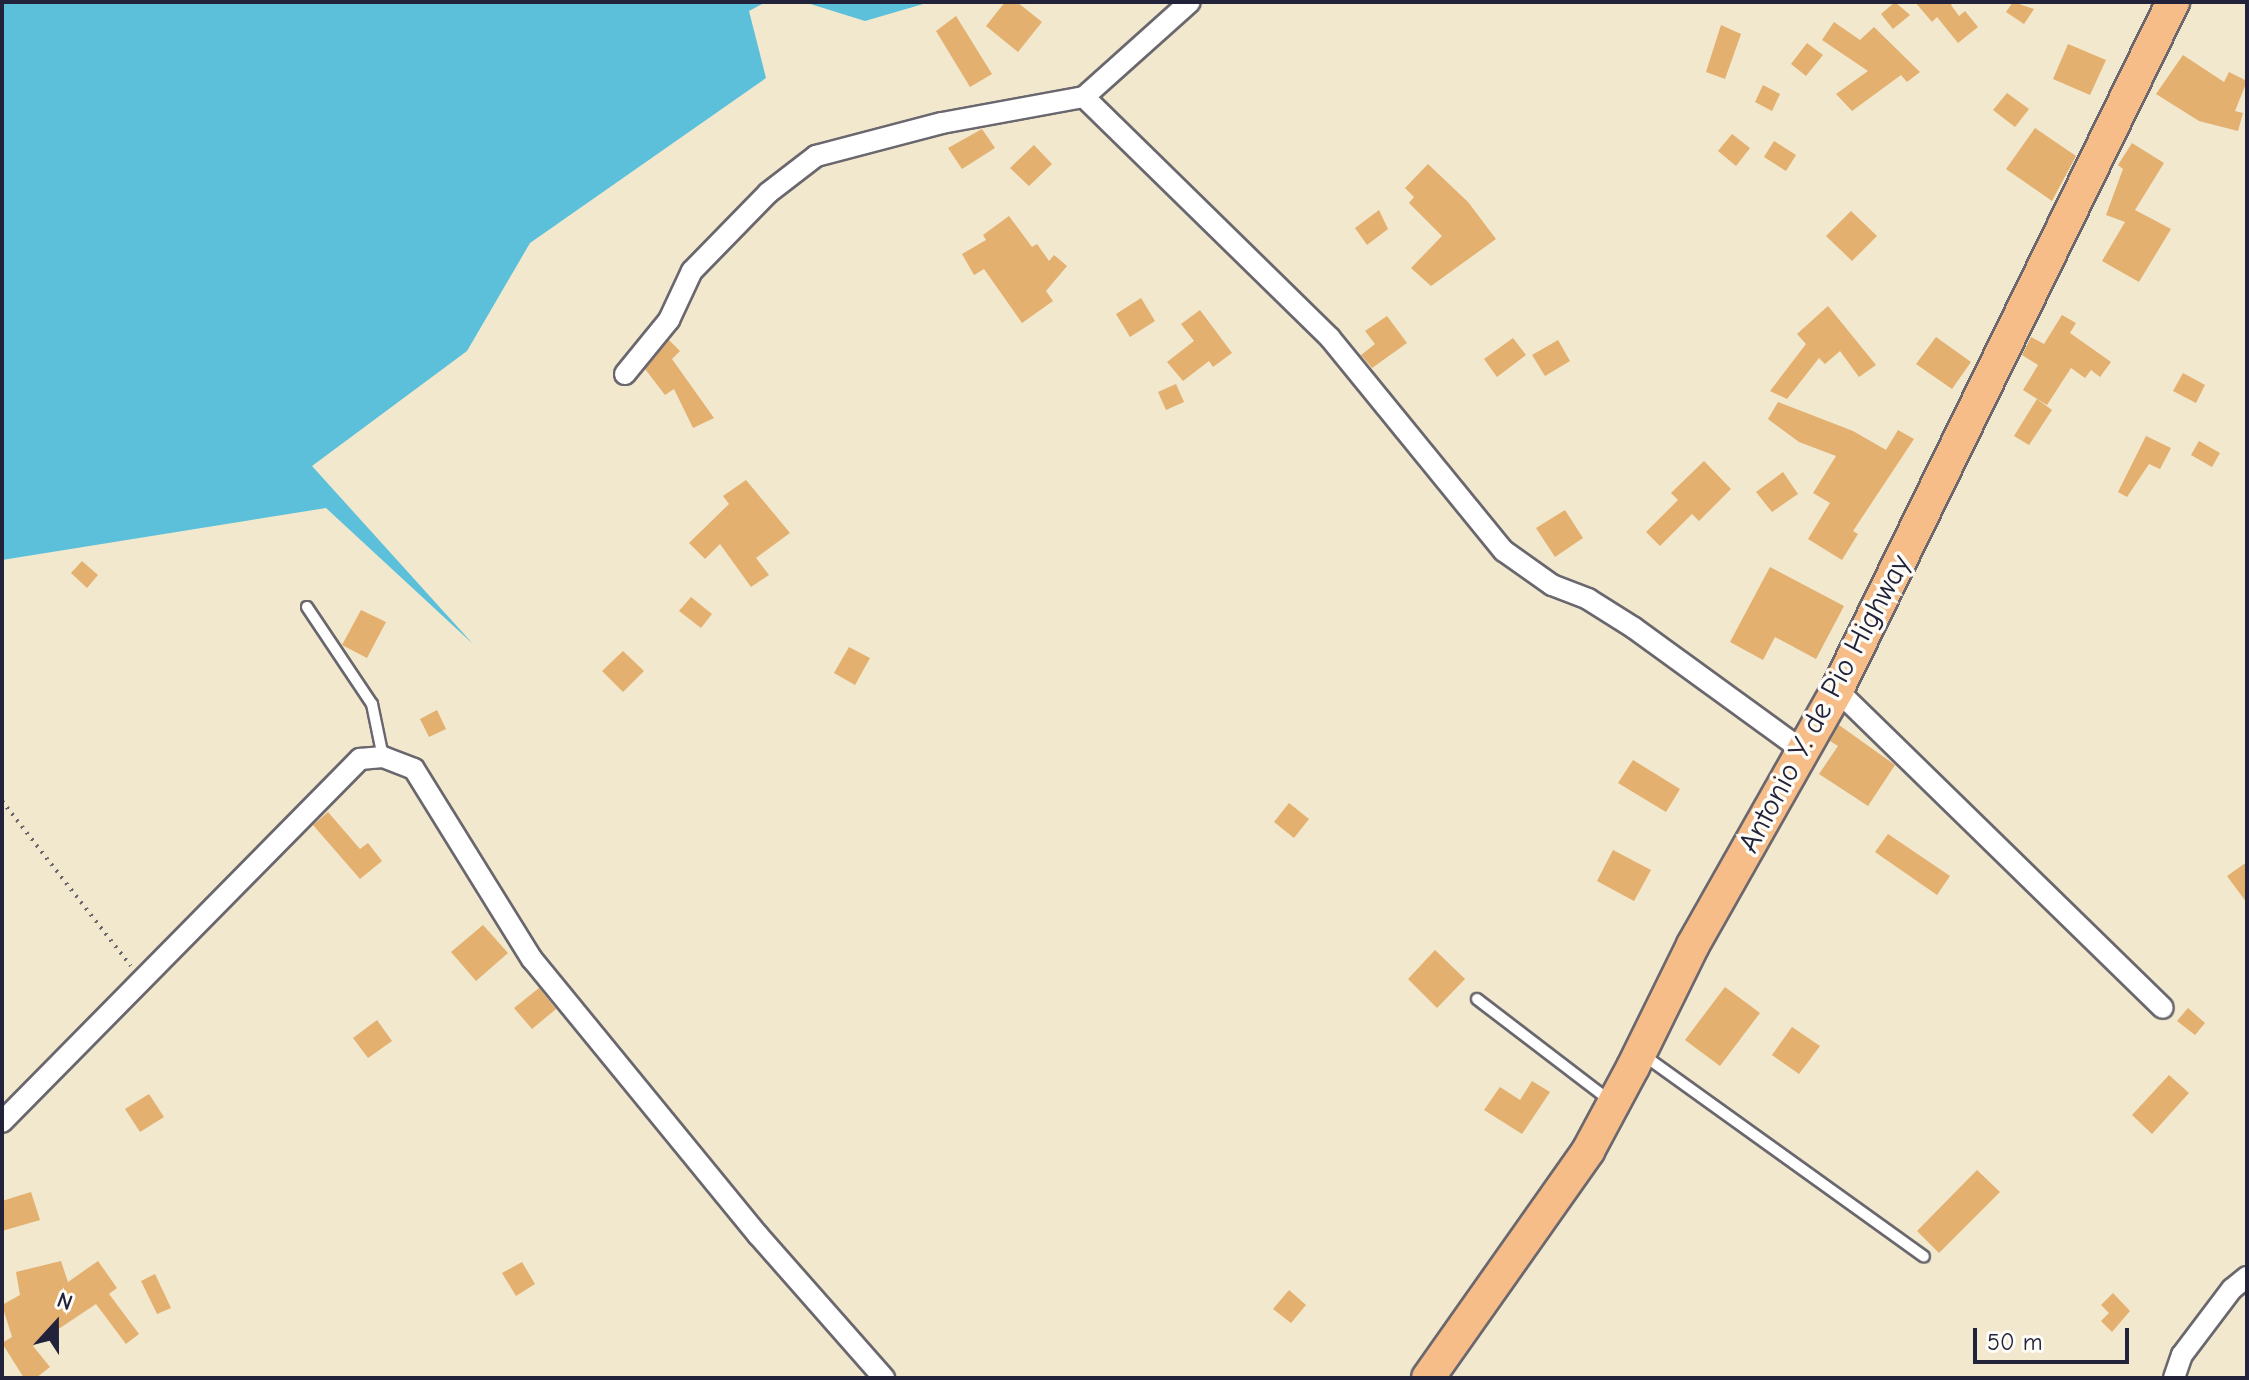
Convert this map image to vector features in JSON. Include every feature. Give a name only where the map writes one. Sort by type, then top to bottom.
[{"type":"highway","name":"Antonio Y. de Pio Highway","points":[[1438,1375],[1588,1151],[1693,945],[1837,690],[2173,2]]},
{"type":"street","points":[[625,374],[669,320],[692,271],[768,193],[816,156],[942,123],[1084,97],[1190,2]]},
{"type":"street","points":[[1084,97],[1330,338],[1504,551],[1552,585],[1588,599],[1634,628],[1802,750]]},
{"type":"street","points":[[1837,690],[2163,1008]]},
{"type":"street","points":[[2,1122],[360,759],[383,757],[414,769],[532,959],[758,1235],[884,1378]]},
{"type":"street","points":[[2174,1378],[2182,1355],[2232,1289],[2247,1277]]},
{"type":"lane","points":[[307,607],[372,704],[383,757]]},
{"type":"lane","points":[[1477,999],[1614,1103]]},
{"type":"lane","points":[[1640,1053],[1924,1257]]},
{"type":"path","points":[[2,801],[142,980]]},
{"type":"water","points":[[2,2],[766,2],[749,11],[766,78],[530,243],[467,351],[312,466],[473,644],[326,508],[2,560]]},
{"type":"water","points":[[804,2],[930,2],[865,21]]},
{"type":"building","points":[[1005,2],[1017,2],[1042,22],[1018,52],[986,26]]},
{"type":"building","points":[[1895,2],[1910,15],[1893,29],[1881,14]]},
{"type":"building","points":[[1915,2],[1954,2],[1951,5],[1959,16],[1965,11],[1978,27],[1958,43],[1937,17],[1932,22]]},
{"type":"building","points":[[2013,2],[2034,9],[2024,24],[2006,12]]},
{"type":"building","points":[[956,16],[992,74],[970,87],[936,31]]},
{"type":"building","points":[[1834,22],[1860,40],[1874,27],[1920,72],[1907,82],[1901,75],[1852,111],[1836,94],[1868,71],[1822,40]]},
{"type":"building","points":[[1721,25],[1741,34],[1725,79],[1706,72]]},
{"type":"building","points":[[1807,43],[1823,55],[1806,76],[1791,64]]},
{"type":"building","points":[[2068,44],[2106,60],[2090,95],[2053,79]]},
{"type":"building","points":[[2183,55],[2224,82],[2229,72],[2247,81],[2235,111],[2243,113],[2238,131],[2199,121],[2156,94]]},
{"type":"building","points":[[1763,85],[1780,94],[1772,111],[1755,102]]},
{"type":"building","points":[[2007,93],[2029,109],[2015,127],[1993,110]]},
{"type":"building","points":[[2035,128],[2076,156],[2052,201],[2006,169]]},
{"type":"building","points":[[982,129],[995,148],[962,169],[948,148]]},
{"type":"building","points":[[1732,134],[1750,148],[1736,166],[1718,151]]},
{"type":"building","points":[[1774,141],[1796,155],[1786,171],[1764,157]]},
{"type":"building","points":[[2132,143],[2164,163],[2135,210],[2171,229],[2139,282],[2102,261],[2125,222],[2106,215],[2123,169],[2118,165]]},
{"type":"building","points":[[1034,145],[1052,164],[1029,186],[1010,168]]},
{"type":"building","points":[[1428,164],[1468,202],[1496,239],[1431,286],[1411,268],[1442,236],[1409,203],[1414,197],[1405,188]]},
{"type":"building","points":[[1379,210],[1388,229],[1367,245],[1355,228]]},
{"type":"building","points":[[1851,211],[1877,236],[1852,261],[1826,236]]},
{"type":"building","points":[[1009,216],[1032,247],[1037,244],[1049,261],[1054,255],[1067,266],[1046,291],[1053,301],[1022,323],[984,269],[974,275],[962,254],[986,240],[983,235]]},
{"type":"building","points":[[1141,298],[1155,321],[1130,337],[1116,314]]},
{"type":"building","points":[[1828,306],[1876,365],[1859,377],[1840,351],[1825,364],[1819,358],[1787,399],[1770,391],[1806,344],[1797,334]]},
{"type":"building","points":[[1200,310],[1232,353],[1213,367],[1209,361],[1183,381],[1167,362],[1194,341],[1181,324]]},
{"type":"building","points":[[2062,315],[2076,323],[2070,333],[2111,362],[2100,377],[2091,370],[2085,378],[2071,368],[2047,405],[2023,390],[2038,365],[2022,355],[2031,337],[2044,344]]},
{"type":"building","points":[[1387,316],[1407,343],[1372,368],[1361,355],[1375,344],[1365,331]]},
{"type":"building","points":[[1936,337],[1971,362],[1952,389],[1916,364]]},
{"type":"building","points":[[1513,338],[1526,355],[1497,377],[1484,359]]},
{"type":"building","points":[[669,340],[680,351],[672,359],[714,418],[693,428],[674,389],[665,395],[645,369]]},
{"type":"building","points":[[1558,340],[1570,361],[1545,376],[1532,355]]},
{"type":"building","points":[[2183,373],[2205,385],[2196,403],[2173,391]]},
{"type":"building","points":[[1176,384],[1184,402],[1166,410],[1158,392]]},
{"type":"building","points":[[2037,399],[2052,410],[2029,445],[2014,436]]},
{"type":"building","points":[[1778,402],[1853,431],[1886,450],[1898,430],[1914,439],[1853,531],[1858,534],[1842,560],[1808,539],[1830,503],[1813,493],[1836,456],[1799,442],[1768,419]]},
{"type":"building","points":[[2146,436],[2171,448],[2160,469],[2149,464],[2127,497],[2118,492]]},
{"type":"building","points":[[2199,441],[2220,453],[2212,467],[2191,455]]},
{"type":"building","points":[[1704,461],[1731,489],[1699,521],[1692,514],[1660,546],[1646,532],[1678,500],[1671,493]]},
{"type":"building","points":[[1783,472],[1798,494],[1772,512],[1756,492]]},
{"type":"building","points":[[746,480],[790,533],[756,558],[769,575],[751,587],[720,544],[705,559],[689,543],[729,504],[723,496]]},
{"type":"building","points":[[1565,510],[1583,538],[1555,557],[1536,528]]},
{"type":"building","points":[[82,561],[98,575],[87,588],[71,573]]},
{"type":"building","points":[[1770,567],[1844,606],[1816,659],[1775,637],[1763,660],[1730,642]]},
{"type":"building","points":[[691,597],[712,614],[701,628],[679,611]]},
{"type":"building","points":[[361,610],[386,622],[367,658],[342,645]]},
{"type":"building","points":[[849,647],[870,658],[855,685],[834,673]]},
{"type":"building","points":[[623,651],[644,671],[623,692],[602,671]]},
{"type":"building","points":[[437,710],[446,729],[429,737],[420,719]]},
{"type":"building","points":[[1839,725],[1895,765],[1868,806],[1819,774],[1838,746],[1830,741]]},
{"type":"building","points":[[1633,760],[1680,789],[1666,812],[1618,783]]},
{"type":"building","points":[[1289,803],[1309,819],[1294,838],[1274,822]]},
{"type":"building","points":[[328,812],[360,849],[368,843],[382,861],[360,879],[313,825]]},
{"type":"building","points":[[1888,834],[1950,876],[1937,895],[1875,852]]},
{"type":"building","points":[[1613,850],[1651,870],[1634,901],[1597,881]]},
{"type":"building","points":[[2247,862],[2247,903],[2227,876]]},
{"type":"building","points":[[483,925],[508,953],[476,981],[451,952]]},
{"type":"building","points":[[1435,950],[1465,979],[1437,1008],[1408,979]]},
{"type":"building","points":[[1725,987],[1760,1013],[1720,1066],[1685,1040]]},
{"type":"building","points":[[539,988],[556,1009],[532,1029],[514,1008]]},
{"type":"building","points":[[2188,1008],[2205,1023],[2195,1035],[2177,1021]]},
{"type":"building","points":[[377,1020],[392,1041],[368,1058],[353,1038]]},
{"type":"building","points":[[1792,1027],[1820,1046],[1799,1074],[1772,1055]]},
{"type":"building","points":[[2169,1075],[2189,1093],[2152,1134],[2132,1115]]},
{"type":"building","points":[[1532,1081],[1550,1092],[1522,1134],[1484,1110],[1500,1087],[1520,1100]]},
{"type":"building","points":[[149,1094],[164,1117],[140,1132],[125,1109]]},
{"type":"building","points":[[1977,1170],[2000,1192],[1939,1253],[1917,1231]]},
{"type":"building","points":[[31,1192],[40,1220],[2,1231],[2,1201]]},
{"type":"building","points":[[61,1261],[68,1282],[98,1261],[117,1288],[109,1294],[139,1334],[126,1344],[96,1304],[33,1346],[50,1367],[36,1378],[24,1378],[2,1343],[12,1337],[2,1305],[20,1295],[16,1272]]},
{"type":"building","points":[[522,1262],[535,1284],[516,1296],[502,1273]]},
{"type":"building","points":[[155,1274],[171,1308],[157,1314],[141,1281]]},
{"type":"building","points":[[1289,1290],[1306,1305],[1291,1323],[1273,1309]]},
{"type":"building","points":[[2113,1293],[2130,1311],[2112,1332],[2101,1321],[2109,1313],[2101,1305]]}]
